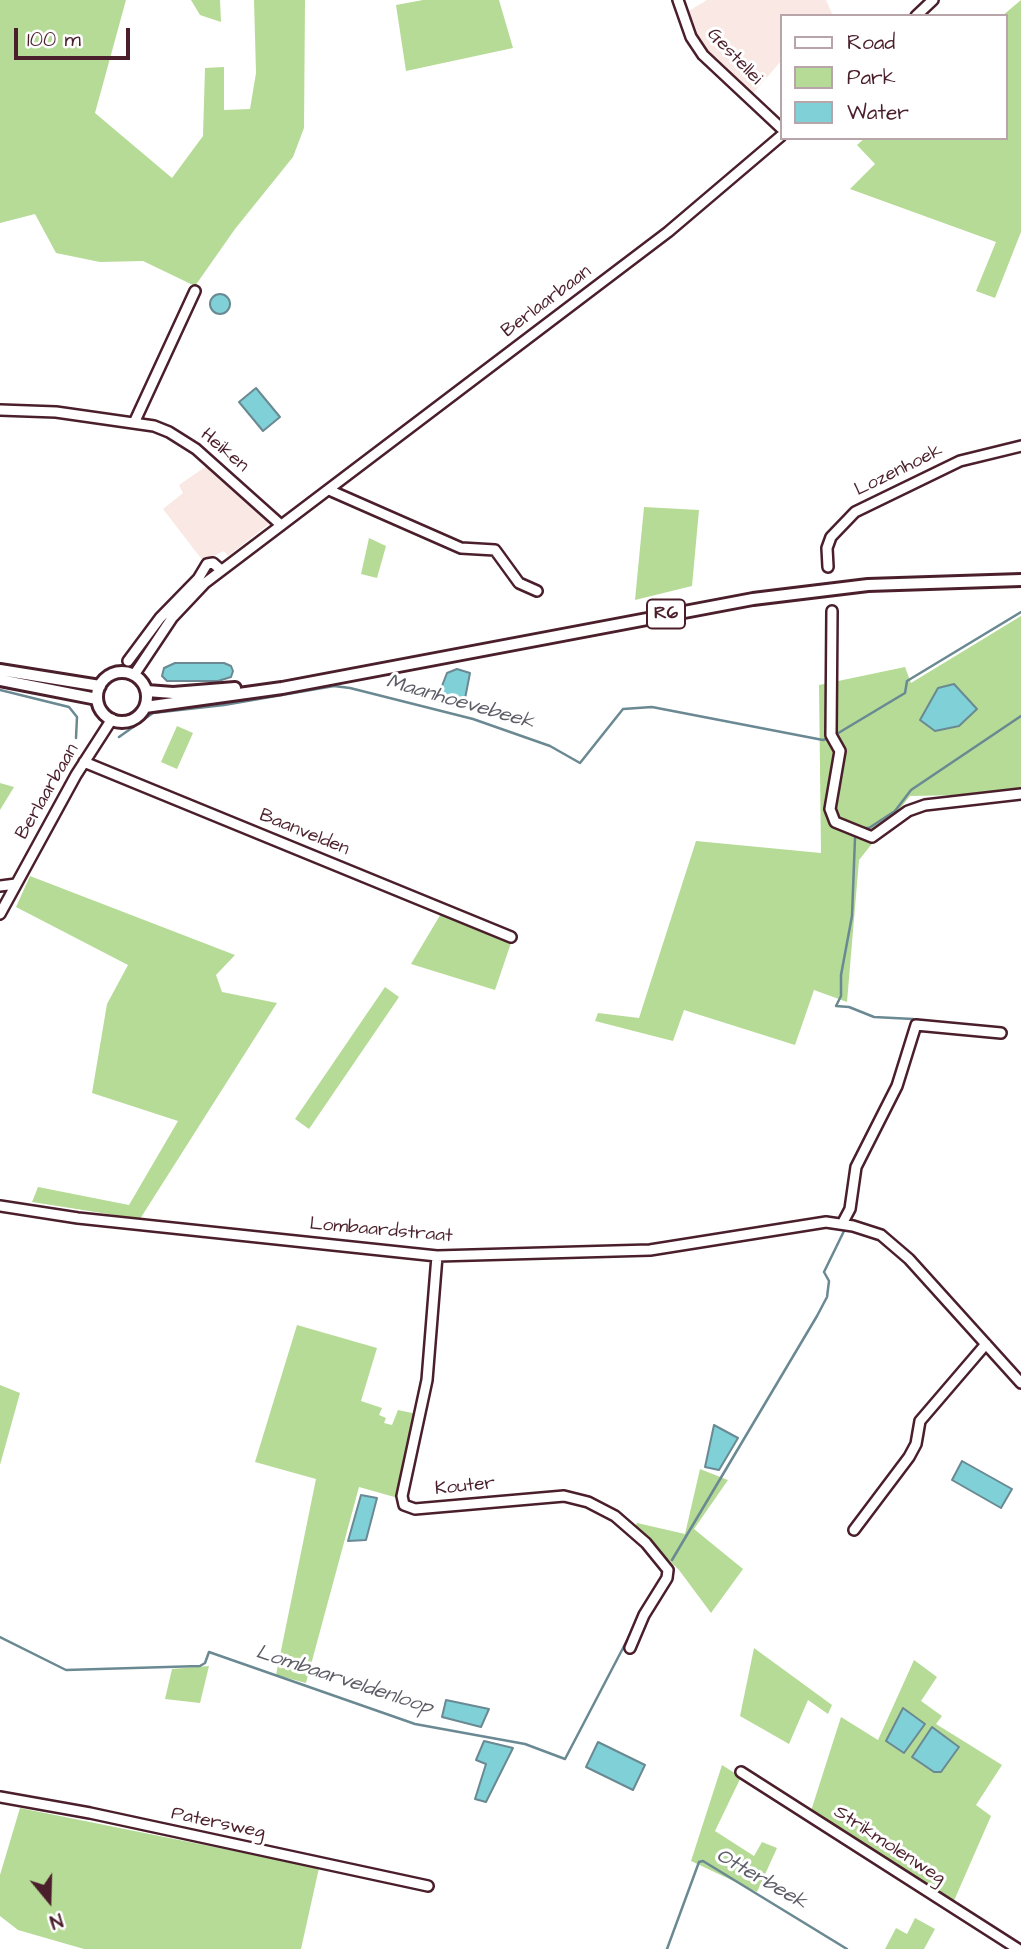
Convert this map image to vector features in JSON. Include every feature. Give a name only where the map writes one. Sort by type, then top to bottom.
[{"type":"main road","name":"R6","points":[[112,719],[131,720],[145,707],[282,688],[777,595],[868,585],[1021,580]]},
{"type":"main road","points":[[0,670],[100,686]]},
{"type":"main road","points":[[112,719],[102,711],[97,699],[100,686],[116,673],[135,675],[147,691],[145,707]]},
{"type":"main road","points":[[0,680],[97,699]]},
{"type":"main road","name":"R6","points":[[147,691],[225,690],[314,680]]},
{"type":"street","name":"Gestellei","points":[[678,0],[691,37],[703,55],[780,127]]},
{"type":"street","points":[[918,14],[933,0]]},
{"type":"street","name":"Berlaarbaan","points":[[135,675],[172,618],[221,570],[668,232],[780,137]]},
{"type":"street","points":[[134,423],[195,290]]},
{"type":"street","name":"Heiken","points":[[0,410],[56,412],[155,426],[181,438],[281,525]]},
{"type":"street","name":"Lozenhoek","points":[[828,566],[827,548],[831,537],[855,512],[960,461],[1021,446]]},
{"type":"street","points":[[329,490],[461,548],[495,550],[519,583],[537,591]]},
{"type":"street","points":[[128,662],[160,618],[198,579],[207,564],[213,564],[221,570]]},
{"type":"street","points":[[832,611],[831,736],[840,751],[830,809],[835,822],[872,837],[908,811],[925,805],[1021,794]]},
{"type":"street","name":"Berlaarbaan","points":[[0,914],[84,762],[112,719]]},
{"type":"street","name":"Baanvelden","points":[[84,762],[511,937]]},
{"type":"street","points":[[0,886],[16,884]]},
{"type":"street","points":[[842,1224],[850,1209],[856,1167],[897,1086],[916,1025],[1001,1033]]},
{"type":"street","name":"Lombaardstraat","points":[[0,1206],[78,1218],[437,1256],[650,1250],[826,1222],[842,1224],[881,1235],[909,1259],[1021,1383]]},
{"type":"street","name":"Kouter","points":[[437,1256],[427,1380],[402,1496],[404,1505],[415,1509],[564,1496],[588,1502],[615,1516],[646,1543],[668,1570],[667,1578],[644,1615],[630,1648]]},
{"type":"street","points":[[854,1530],[909,1457],[916,1444],[920,1421],[986,1344]]},
{"type":"street","name":"Strikmolenweg","points":[[741,1772],[1018,1949]]},
{"type":"street","name":"Patersweg","points":[[0,1797],[89,1813],[428,1886]]},
{"type":"shaded area","points":[[707,0],[826,0],[832,14],[780,14],[780,62],[749,98],[703,55],[682,15]]},
{"type":"shaded area","points":[[208,465],[269,524],[228,556],[224,551],[203,561],[163,509],[183,493],[179,485]]},
{"type":"green space","points":[[0,0],[126,0],[95,113],[172,178],[203,136],[205,68],[224,67],[224,110],[250,109],[256,73],[254,0],[305,0],[304,128],[293,157],[235,229],[195,286],[143,261],[100,262],[56,253],[35,214],[0,223]]},
{"type":"green space","points":[[191,0],[220,0],[221,22],[200,15]]},
{"type":"green space","points":[[423,0],[499,0],[513,48],[406,71],[396,5]]},
{"type":"green space","points":[[1021,0],[1021,232],[995,298],[976,291],[996,242],[850,189],[875,164],[857,145],[863,140],[1007,140],[1007,14],[1004,14]]},
{"type":"green space","points":[[644,507],[699,510],[692,586],[635,600]]},
{"type":"green space","points":[[369,538],[386,546],[377,578],[361,574]]},
{"type":"green space","points":[[1021,616],[1021,794],[910,796],[859,860],[847,1002],[814,990],[795,1045],[684,1010],[673,1041],[595,1021],[598,1013],[639,1018],[696,841],[821,853],[819,685],[905,667],[911,683]]},
{"type":"green space","points":[[177,726],[193,733],[177,769],[161,762]]},
{"type":"green space","points":[[0,783],[14,787],[0,810]]},
{"type":"green space","points":[[30,876],[235,955],[216,975],[222,992],[277,1003],[140,1219],[32,1202],[38,1187],[129,1205],[178,1121],[92,1093],[107,1004],[128,965],[16,907]]},
{"type":"green space","points":[[442,912],[511,943],[495,990],[411,964]]},
{"type":"green space","points":[[385,987],[399,997],[309,1129],[295,1119]]},
{"type":"green space","points":[[297,1325],[377,1348],[361,1401],[382,1408],[379,1415],[386,1418],[384,1423],[392,1425],[398,1410],[417,1414],[398,1498],[359,1487],[306,1683],[276,1675],[316,1479],[255,1462]]},
{"type":"green space","points":[[0,1385],[20,1393],[0,1465]]},
{"type":"green space","points":[[700,1469],[728,1480],[694,1529],[743,1569],[711,1613],[679,1570],[635,1527],[637,1523],[685,1534]]},
{"type":"green space","points":[[754,1648],[832,1705],[828,1714],[808,1700],[789,1744],[740,1716]]},
{"type":"green space","points":[[914,1660],[937,1677],[921,1701],[942,1716],[936,1724],[1002,1765],[976,1805],[991,1816],[953,1903],[810,1814],[841,1717],[878,1740]]},
{"type":"green space","points":[[209,1666],[200,1703],[165,1699],[172,1669]]},
{"type":"green space","points":[[722,1765],[741,1777],[715,1831],[754,1856],[762,1842],[777,1848],[757,1892],[691,1861]]},
{"type":"green space","points":[[20,1808],[319,1868],[301,1949],[84,1949],[18,1930],[0,1916],[0,1875]]},
{"type":"green space","points":[[915,1918],[935,1929],[924,1949],[885,1949],[896,1928],[907,1934]]},
{"type":"water","points":[[220,294],[227,297],[230,304],[227,311],[220,314],[213,311],[210,304],[213,297]]},
{"type":"water","points":[[256,388],[280,417],[263,431],[239,402]]},
{"type":"water","points":[[175,663],[224,663],[231,666],[233,671],[231,677],[218,681],[167,681],[162,676],[164,668]]},
{"type":"water","points":[[457,669],[470,673],[463,709],[439,702],[438,696],[447,673]]},
{"type":"water","points":[[954,684],[977,709],[959,726],[935,731],[920,720],[938,688]]},
{"type":"water","points":[[714,1425],[738,1438],[719,1470],[705,1467]]},
{"type":"water","points":[[962,1461],[1012,1489],[1001,1508],[952,1480]]},
{"type":"water","points":[[361,1495],[377,1498],[366,1540],[348,1541]]},
{"type":"water","points":[[446,1700],[489,1709],[481,1727],[442,1717]]},
{"type":"water","points":[[903,1708],[925,1724],[904,1753],[886,1741]]},
{"type":"water","points":[[932,1727],[959,1747],[941,1772],[934,1772],[912,1757]]},
{"type":"water","points":[[484,1741],[513,1748],[486,1802],[475,1799],[486,1764],[476,1760]]},
{"type":"water","points":[[598,1742],[645,1765],[633,1790],[586,1767]]},
{"type":"waterway","name":"Maanhoevebeek","points":[[835,735],[905,693],[907,681],[1021,612]]},
{"type":"waterway","name":"Maanhoevebeek","points":[[119,737],[153,713],[224,705],[334,686],[473,719],[550,746],[580,763],[623,709],[652,707],[823,740],[829,738]]},
{"type":"waterway","name":"Maanhoevebeek","points":[[0,690],[69,707],[77,717],[76,738]]},
{"type":"waterway","name":"Lombaarveldenloop","points":[[859,828],[869,828],[895,811],[911,790],[1021,716]]},
{"type":"waterway","name":"Lombaarveldenloop","points":[[855,838],[852,916],[841,975],[841,996],[836,1006],[849,1007],[874,1017],[913,1019]]},
{"type":"waterway","name":"Lombaarveldenloop","points":[[905,1076],[910,1059]]},
{"type":"waterway","name":"Lombaarveldenloop","points":[[672,1560],[827,1297],[829,1281],[824,1272],[844,1231]]},
{"type":"waterway","name":"Lombaarveldenloop","points":[[654,1590],[663,1575]]},
{"type":"waterway","name":"Lombaarveldenloop","points":[[0,1637],[66,1670],[200,1666],[205,1663],[209,1652],[415,1724],[525,1744],[565,1759],[634,1627]]},
{"type":"waterway","name":"Otterbeek","points":[[667,1949],[699,1862],[703,1861],[847,1949]]}]
